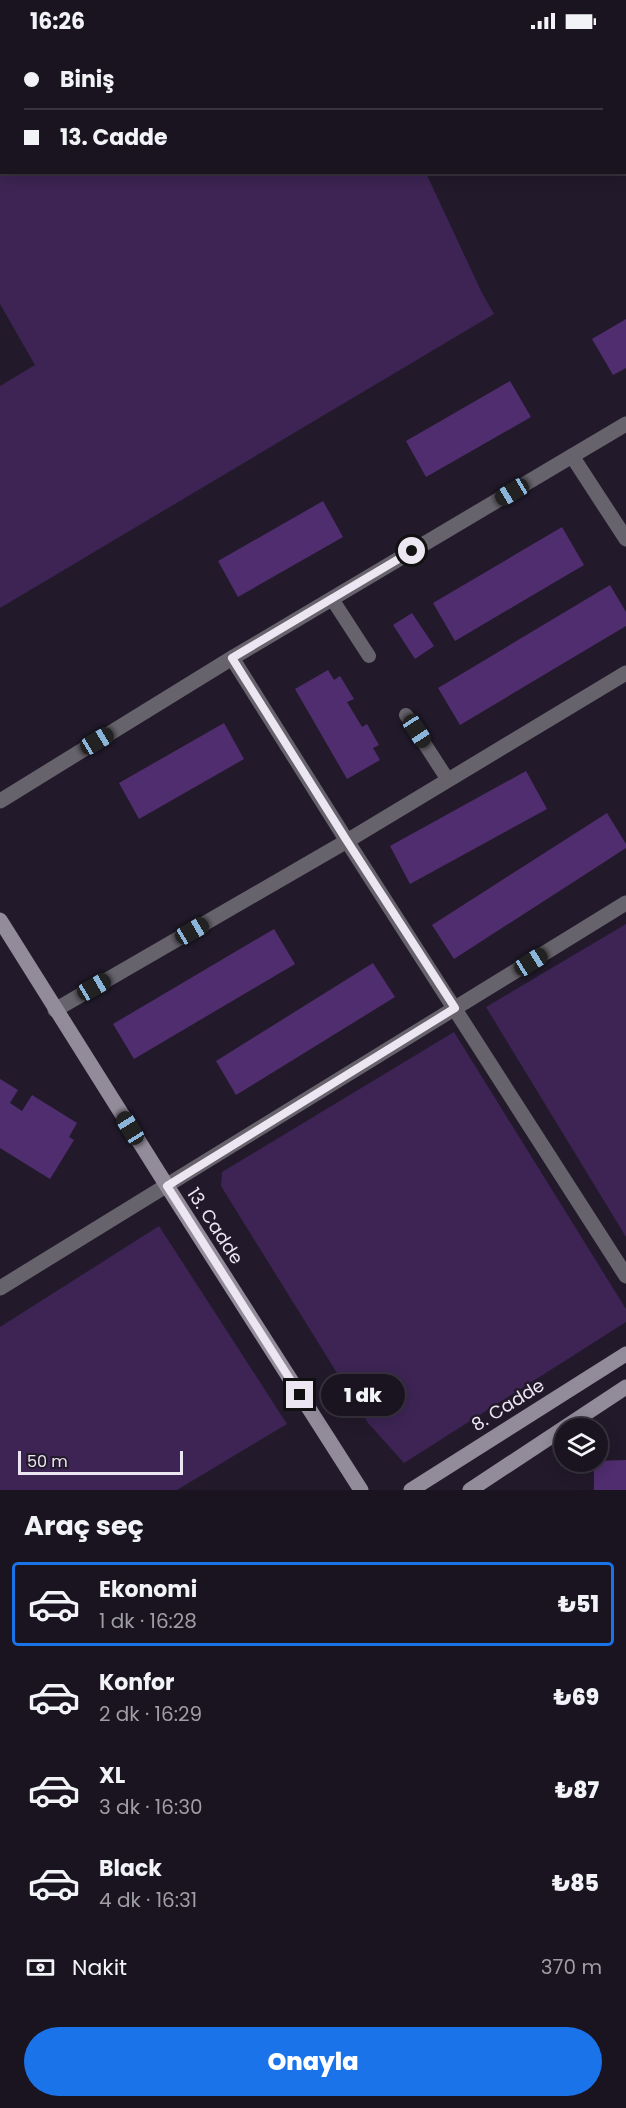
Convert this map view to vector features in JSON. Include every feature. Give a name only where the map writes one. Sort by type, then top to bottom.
[{"type":"street","points":[[0,801],[232,658],[626,424]]},
{"type":"street","points":[[572,456],[626,539]]},
{"type":"street","points":[[232,658],[626,1276]]},
{"type":"street","points":[[56,1010],[347,841],[626,673]]},
{"type":"street","points":[[0,1288],[626,903]]},
{"type":"street","name":"13. Cadde","points":[[0,920],[361,1490]]},
{"type":"street","name":"8. Cadde","points":[[411,1490],[626,1354]]},
{"type":"street","points":[[470,1490],[626,1387]]},
{"type":"lane","points":[[332,599],[369,656]]},
{"type":"lane","points":[[406,715],[448,780]]},
{"type":"shaded area","points":[[0,174],[426,174],[494,314],[0,608],[0,386],[35,365],[0,304]]},
{"type":"shaded area","points":[[626,924],[626,1237],[486,1007]]},
{"type":"shaded area","points":[[454,1032],[626,1309],[626,1322],[404,1463],[368,1423],[221,1186],[222,1172]]},
{"type":"shaded area","points":[[159,1226],[287,1424],[177,1490],[0,1490],[0,1327]]},
{"type":"building","points":[[626,319],[626,368],[613,375],[592,339]]},
{"type":"building","points":[[510,381],[531,417],[426,477],[406,441]]},
{"type":"building","points":[[323,501],[343,537],[238,597],[218,561]]},
{"type":"building","points":[[562,527],[584,565],[455,641],[433,603]]},
{"type":"building","points":[[610,585],[626,612],[626,626],[460,725],[438,688]]},
{"type":"building","points":[[412,613],[434,646],[415,659],[393,625]]},
{"type":"building","points":[[328,670],[334,680],[340,676],[354,699],[347,702],[362,727],[367,724],[379,745],[373,748],[380,760],[347,779],[295,689]]},
{"type":"building","points":[[224,723],[244,759],[139,819],[119,783]]},
{"type":"building","points":[[526,771],[547,809],[410,884],[390,846]]},
{"type":"building","points":[[607,813],[626,844],[626,848],[454,959],[432,925]]},
{"type":"building","points":[[274,929],[295,964],[134,1059],[113,1024]]},
{"type":"building","points":[[373,963],[395,997],[236,1095],[216,1061]]},
{"type":"building","points":[[0,1079],[18,1090],[10,1103],[22,1111],[32,1095],[77,1123],[69,1137],[74,1140],[50,1179],[0,1148]]},
{"type":"building","points":[[626,1460],[626,1490],[594,1490],[594,1472],[608,1472],[608,1461]]},
{"type":"route","points":[[300,1395],[167,1186],[455,1008],[232,658],[412,551]]}]
